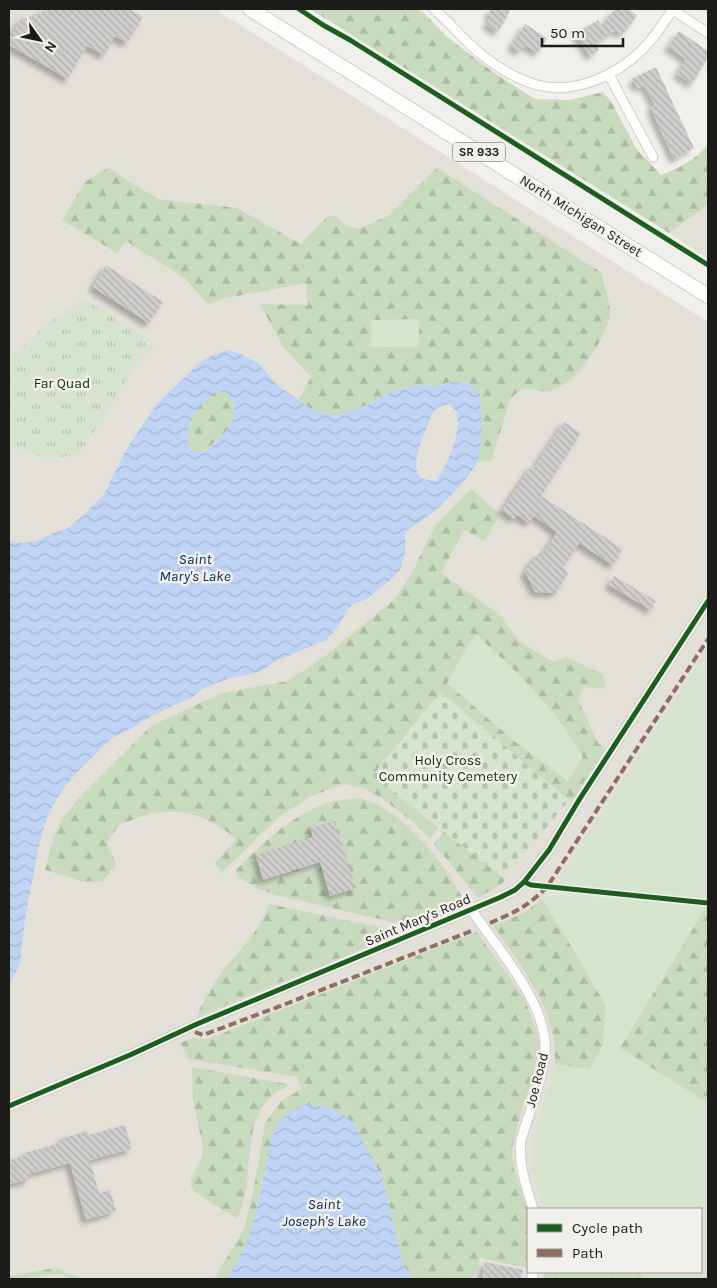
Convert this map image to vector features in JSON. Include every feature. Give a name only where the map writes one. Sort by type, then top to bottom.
[{"type":"main road","name":"North Michigan Street","points":[[250,9],[708,296]]},
{"type":"street","points":[[434,9],[478,52],[524,80],[552,87],[586,83],[609,75],[624,66],[642,50],[673,9],[708,33]]},
{"type":"street","points":[[609,75],[653,157]]},
{"type":"street","name":"Saint Mary's Road","points":[[9,1106],[130,1055],[197,1024],[515,890],[524,882],[549,850],[579,800],[708,601]]},
{"type":"street","name":"Joe Road","points":[[471,910],[516,973],[529,995],[544,1030],[544,1064],[520,1149],[521,1169],[533,1208]]},
{"type":"shaded area","points":[[9,9],[215,9],[708,322],[708,1279],[9,1279]]},
{"type":"shaded area","points":[[708,205],[708,259],[669,233]]},
{"type":"green space","points":[[310,9],[416,9],[423,12],[446,36],[493,72],[535,99],[570,100],[603,92],[612,103],[636,148],[661,175],[687,162],[699,154],[708,144],[708,205],[669,233]]},
{"type":"green space","points":[[108,168],[158,199],[237,208],[301,244],[328,216],[335,216],[345,225],[358,229],[388,216],[437,168],[599,271],[602,274],[609,303],[608,322],[604,334],[590,358],[571,378],[552,390],[522,390],[510,400],[491,461],[478,462],[481,420],[480,394],[451,382],[437,386],[417,385],[391,392],[370,404],[336,416],[316,412],[298,401],[311,377],[284,348],[260,304],[308,305],[306,283],[225,298],[208,304],[185,278],[126,241],[117,253],[62,220],[85,182]],"holes":[[[419,319],[419,347],[371,347],[371,320]]]},
{"type":"green space","name":"Far Quad","points":[[84,299],[155,344],[133,369],[103,420],[80,452],[65,457],[43,457],[9,446],[9,359],[48,323]]},
{"type":"green space","points":[[419,319],[420,347],[371,348],[371,320]]},
{"type":"green space","points":[[215,391],[225,392],[232,401],[234,417],[224,433],[210,446],[202,452],[193,451],[188,445],[191,421],[202,404]]},
{"type":"green space","points":[[471,489],[500,514],[484,541],[464,530],[441,573],[499,614],[520,642],[554,662],[566,657],[602,674],[606,683],[603,689],[584,687],[578,700],[598,743],[605,749],[572,800],[373,775],[439,828],[430,839],[414,823],[382,798],[361,787],[344,784],[312,796],[280,816],[221,873],[215,863],[236,839],[225,830],[201,817],[176,812],[149,814],[119,826],[107,843],[116,864],[102,882],[81,881],[45,870],[60,822],[77,800],[151,726],[222,693],[288,681],[324,657],[396,598],[414,569],[437,524]],"holes":[[[476,635],[521,677],[548,707],[583,757],[568,781],[514,741],[447,683],[468,645]]]},
{"type":"green space","points":[[476,635],[535,692],[572,739],[583,757],[567,781],[514,741],[447,683],[468,645]]},
{"type":"green space","points":[[708,650],[708,901],[556,883]]},
{"type":"green space","name":"Holy Cross Community Cemetery","points":[[440,692],[569,800],[505,879],[372,776]]},
{"type":"green space","points":[[359,798],[375,803],[393,814],[417,836],[439,861],[457,888],[464,901],[462,908],[413,927],[276,895],[254,887],[237,876],[236,870],[267,840],[290,822],[328,803]],"holes":[[[313,837],[320,862],[263,879],[256,855]]]},
{"type":"green space","points":[[444,832],[505,879],[502,884],[478,898],[434,844]]},
{"type":"green space","points":[[563,895],[707,905],[620,1048],[708,1103],[708,1279],[645,1279],[640,1273],[702,1273],[702,1208],[543,1208],[533,1173],[531,1146],[555,1064],[590,1069],[603,1044],[606,1006],[541,898]]},
{"type":"green space","points":[[541,898],[606,1006],[603,1044],[590,1069],[555,1064],[554,1040],[544,1007],[512,952],[493,926],[526,912]]},
{"type":"green space","points":[[269,904],[397,931],[398,934],[199,1016],[198,1013],[213,986],[257,928]]},
{"type":"green space","points":[[708,904],[708,1103],[620,1048]]},
{"type":"green space","points":[[477,932],[524,998],[540,1040],[534,1075],[521,1112],[512,1149],[514,1169],[528,1208],[527,1268],[480,1258],[477,1272],[471,1279],[411,1279],[402,1260],[383,1179],[355,1125],[267,1161],[253,1222],[244,1250],[226,1279],[214,1279],[244,1229],[254,1188],[265,1123],[280,1102],[301,1089],[297,1077],[189,1059],[180,1043],[192,1038],[208,1039]]},
{"type":"green space","points":[[192,1067],[287,1084],[287,1087],[271,1098],[260,1111],[250,1146],[247,1184],[237,1219],[196,1193],[191,1186],[191,1179],[202,1158],[203,1147],[193,1100]]},
{"type":"green space","points":[[55,1268],[82,1279],[71,1279],[61,1274],[26,1279],[9,1279],[10,1276]]},
{"type":"green space","points":[[544,1273],[640,1273],[645,1279],[543,1279]]},
{"type":"water","name":"Saint Mary's Lake","points":[[226,350],[241,354],[259,364],[277,385],[316,412],[336,416],[370,404],[391,392],[417,385],[437,386],[451,382],[469,383],[480,394],[481,435],[478,460],[464,482],[448,499],[433,513],[405,533],[405,553],[401,568],[394,577],[367,599],[353,604],[347,610],[339,626],[326,640],[278,660],[259,672],[227,679],[204,688],[193,697],[153,715],[133,728],[112,738],[79,770],[60,793],[47,817],[39,845],[25,919],[20,963],[9,984],[9,540],[17,543],[35,542],[67,529],[85,514],[104,494],[126,450],[156,405],[204,359]],"holes":[[[215,392],[225,392],[230,398],[234,417],[228,429],[208,449],[201,452],[193,451],[188,445],[191,421],[202,404]],[[450,404],[457,412],[458,422],[453,448],[437,480],[426,480],[420,476],[417,470],[418,452],[435,411],[441,406]]]},
{"type":"water","name":"Saint Joseph's Lake","points":[[306,1104],[329,1108],[342,1113],[355,1125],[383,1179],[402,1260],[411,1279],[226,1279],[249,1237],[273,1134],[280,1121],[286,1115]]},
{"type":"building","points":[[44,9],[129,9],[143,17],[127,43],[115,36],[104,55],[87,46],[68,79],[9,45],[9,39],[22,17],[29,21],[34,13],[39,16]]},
{"type":"building","points":[[491,9],[511,9],[498,32],[487,25],[491,16],[488,15]]},
{"type":"building","points":[[615,9],[629,9],[637,16],[622,35],[616,30],[595,43],[599,50],[590,56],[576,34],[598,20],[601,26]]},
{"type":"building","points":[[525,24],[547,38],[538,53],[525,45],[520,52],[511,46]]},
{"type":"building","points":[[679,31],[708,51],[708,57],[692,84],[677,74],[686,59],[668,47]]},
{"type":"building","points":[[656,67],[694,148],[674,159],[651,107],[655,105],[644,85],[638,88],[632,79]]},
{"type":"building","points":[[106,265],[163,302],[149,323],[93,287]]},
{"type":"building","points":[[564,422],[581,433],[541,496],[623,549],[613,565],[579,543],[564,566],[568,574],[556,593],[535,592],[525,572],[537,554],[543,554],[557,532],[534,516],[529,523],[517,515],[514,519],[502,510],[531,466],[534,468]]},
{"type":"building","points":[[614,576],[656,601],[651,610],[609,585]]},
{"type":"building","points":[[335,821],[356,888],[330,896],[320,862],[263,880],[256,855],[313,837],[310,828]]},
{"type":"building","points":[[125,1125],[132,1149],[90,1160],[99,1193],[110,1190],[116,1211],[86,1220],[70,1163],[29,1174],[30,1179],[11,1184],[9,1160],[25,1156],[24,1153],[61,1143],[60,1139],[87,1131],[89,1135]]},
{"type":"building","points":[[485,1262],[523,1270],[521,1279],[482,1279]]},
{"type":"marked path","points":[[490,923],[507,916],[533,900],[547,887],[708,639]]},
{"type":"marked path","points":[[195,1032],[203,1035],[474,930]]},
{"type":"cycle path","points":[[299,9],[708,265]]},
{"type":"cycle path","points":[[9,1106],[130,1055],[197,1024],[515,890],[524,882],[549,850],[579,800],[708,601]]},
{"type":"cycle path","points":[[524,882],[531,885],[708,903]]}]
